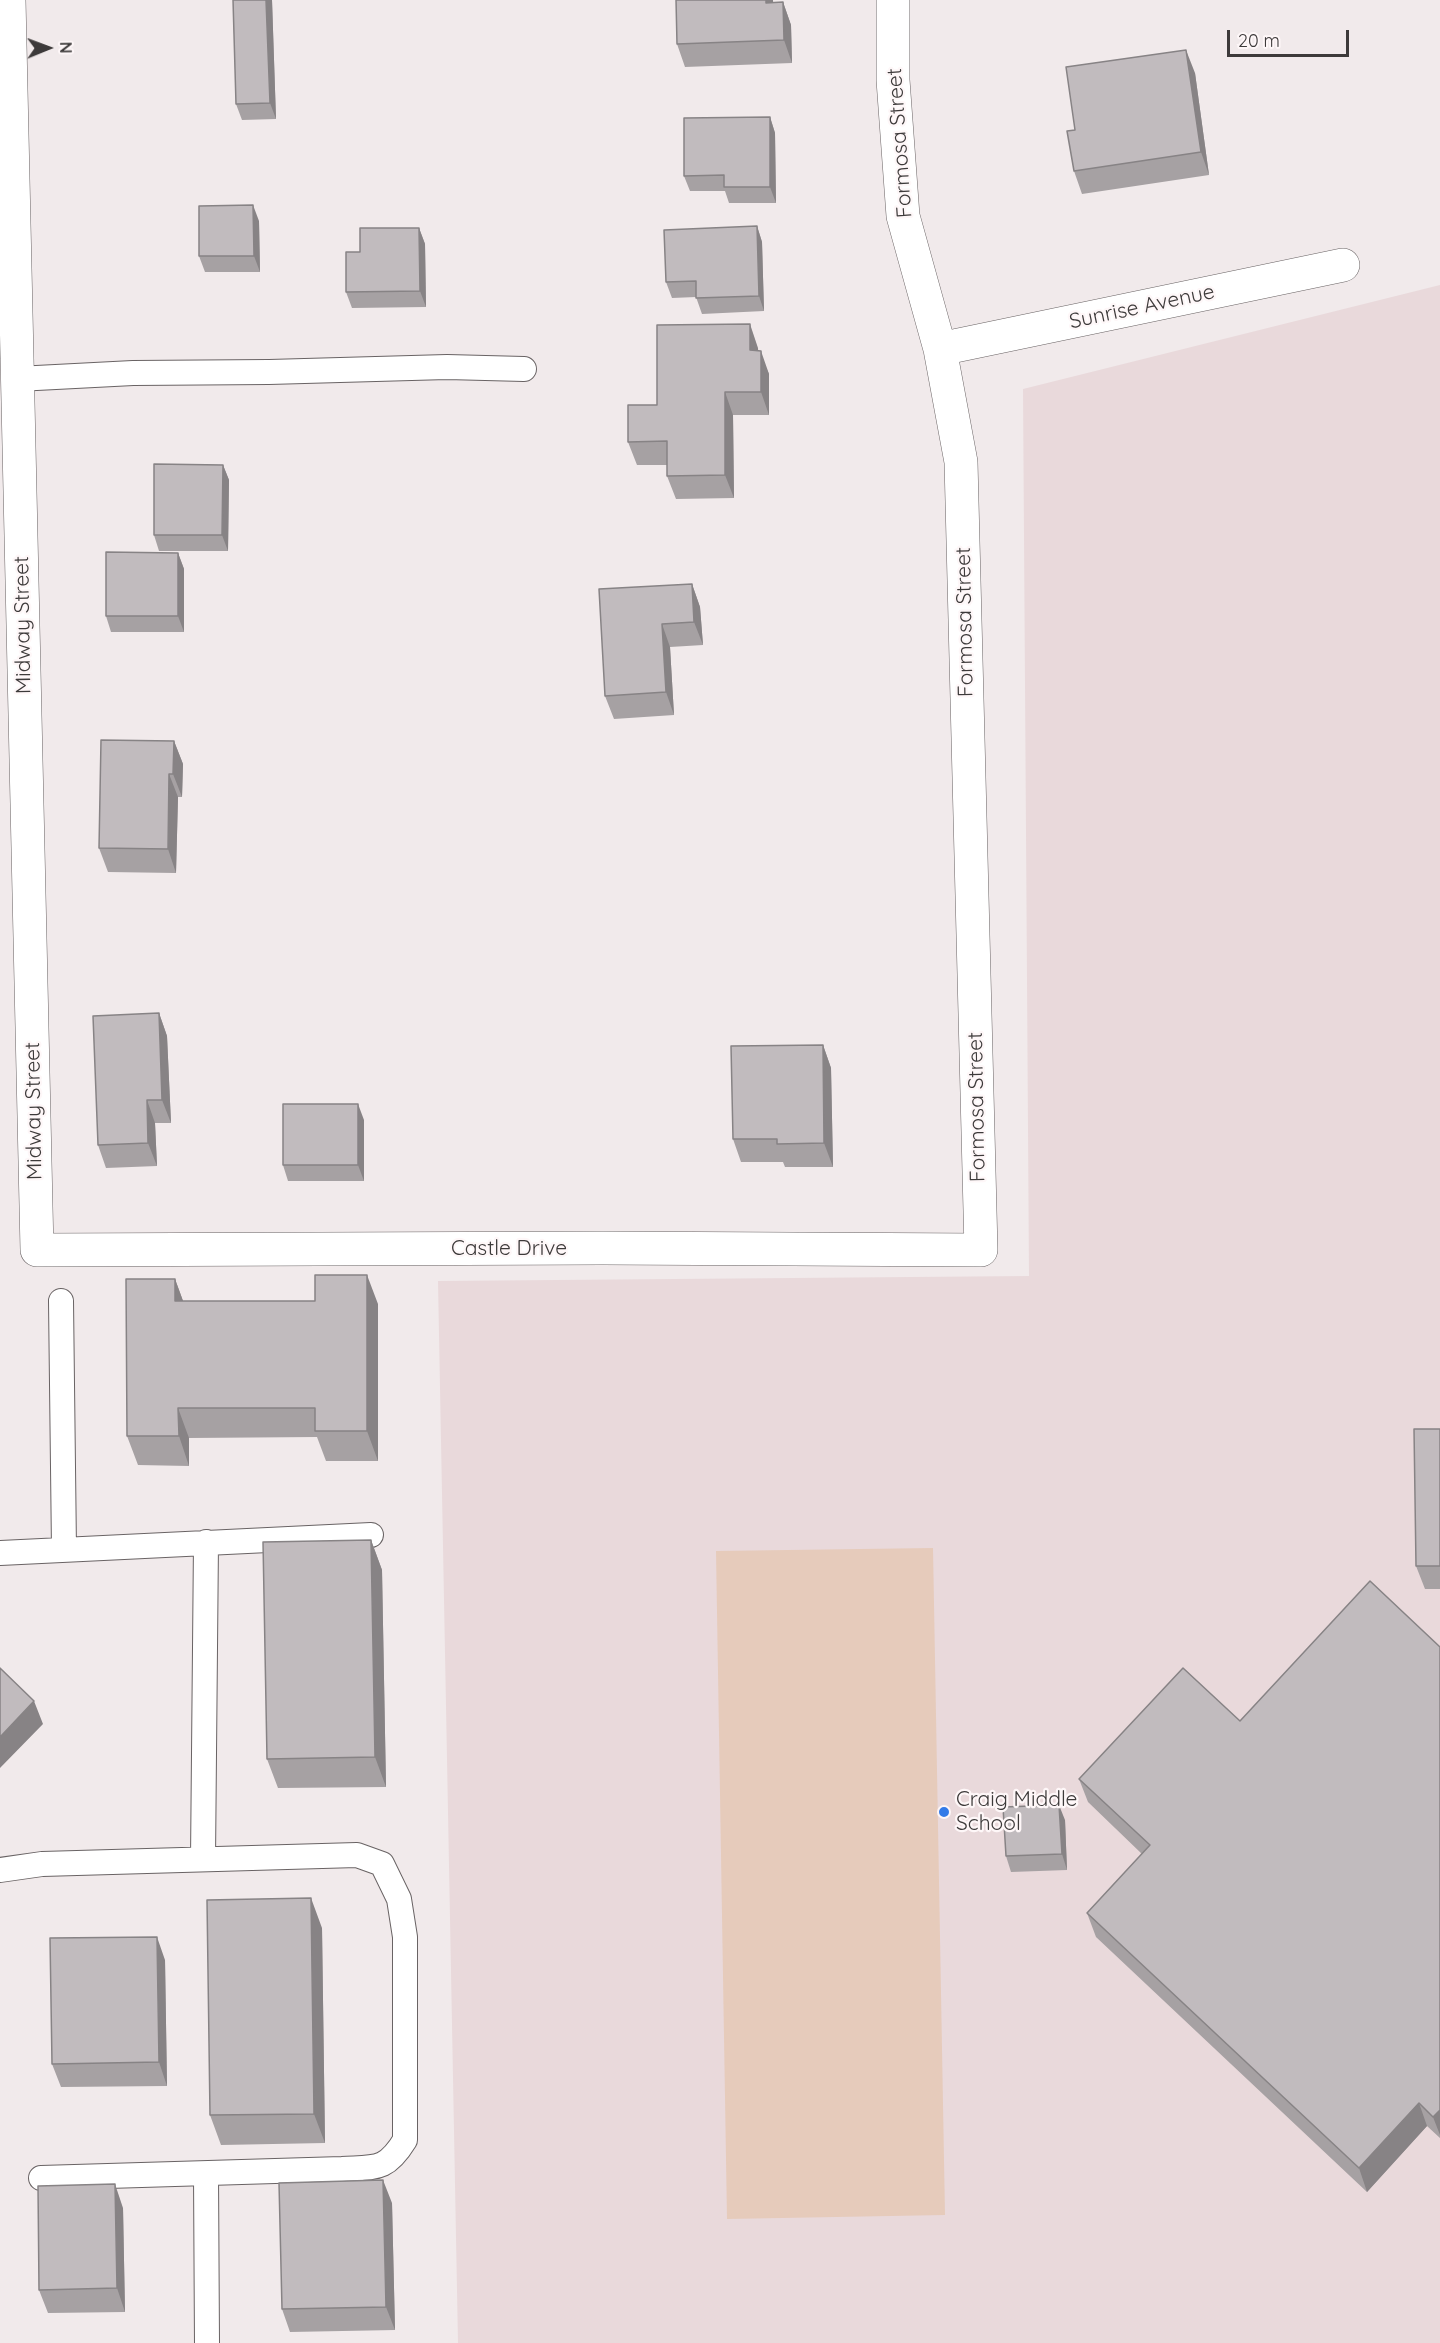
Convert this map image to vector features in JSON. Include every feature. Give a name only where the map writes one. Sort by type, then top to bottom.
[{"type":"street","name":"Midway Street","points":[[9,0],[37,1250]]},
{"type":"street","name":"Formosa Street","points":[[893,0],[893,80],[903,216],[940,349],[961,462],[981,1250]]},
{"type":"street","name":"Sunrise Avenue","points":[[940,349],[1343,265]]},
{"type":"street","name":"Castle Drive","points":[[37,1250],[614,1248],[981,1250]]},
{"type":"lane","points":[[17,379],[133,373],[447,367],[524,369]]},
{"type":"lane","points":[[61,1301],[64,1550]]},
{"type":"lane","points":[[0,1553],[371,1535]]},
{"type":"lane","points":[[203,1860],[206,1542]]},
{"type":"lane","points":[[0,1870],[42,1864],[357,1855],[382,1864],[399,1899],[405,1937],[405,2140],[394,2158],[377,2166],[206,2175],[41,2178]]},
{"type":"lane","points":[[206,2175],[207,2343]]},
{"type":"shaded area","name":"Craig Middle School","points":[[1440,285],[1440,2343],[458,2343],[438,1281],[1029,1276],[1023,389]]},
{"type":"shaded area","points":[[933,1548],[945,2215],[727,2219],[716,1551]]},
{"type":"building","points":[[233,0],[266,0],[270,103],[236,104]]},
{"type":"building","points":[[676,0],[783,2],[784,40],[677,44]]},
{"type":"building","points":[[1186,50],[1201,152],[1074,171],[1067,131],[1075,130],[1066,67]]},
{"type":"building","points":[[770,117],[770,187],[724,187],[724,175],[684,176],[684,118]]},
{"type":"building","points":[[253,205],[254,256],[199,256],[199,206]]},
{"type":"building","points":[[757,226],[759,296],[696,298],[696,281],[666,282],[664,230]]},
{"type":"building","points":[[360,228],[419,228],[420,291],[346,292],[346,252],[360,252]]},
{"type":"building","points":[[750,324],[750,350],[761,351],[761,392],[725,392],[725,475],[667,476],[667,441],[628,442],[628,405],[657,405],[657,325]]},
{"type":"building","points":[[154,464],[223,465],[222,535],[154,535]]},
{"type":"building","points":[[106,552],[178,553],[178,616],[106,616]]},
{"type":"building","points":[[692,584],[694,622],[662,624],[666,692],[605,696],[599,589]]},
{"type":"building","points":[[101,740],[174,741],[173,774],[169,774],[168,849],[99,848]]},
{"type":"building","points":[[159,1013],[162,1100],[147,1100],[148,1143],[98,1145],[93,1016]]},
{"type":"building","points":[[823,1045],[824,1143],[777,1144],[777,1139],[733,1139],[731,1046]]},
{"type":"building","points":[[283,1104],[358,1104],[358,1165],[283,1165]]},
{"type":"building","points":[[315,1275],[367,1275],[367,1431],[315,1431],[315,1408],[178,1408],[179,1436],[127,1436],[126,1279],[175,1279],[175,1301],[315,1301]]},
{"type":"building","points":[[1414,1429],[1440,1429],[1440,1566],[1416,1566]]},
{"type":"building","points":[[371,1540],[375,1757],[267,1759],[263,1542]]},
{"type":"building","points":[[1370,1581],[1440,1647],[1440,2110],[1433,2117],[1419,2103],[1359,2168],[1087,1913],[1150,1845],[1079,1779],[1183,1668],[1240,1721]]},
{"type":"building","points":[[0,1668],[34,1701],[0,1737]]},
{"type":"building","points":[[1059,1805],[1062,1854],[1006,1856],[1003,1807]]},
{"type":"building","points":[[311,1898],[314,2114],[210,2115],[207,1900]]},
{"type":"building","points":[[157,1937],[159,2062],[52,2064],[50,1938]]},
{"type":"building","points":[[383,2180],[386,2307],[282,2309],[279,2183]]},
{"type":"building","points":[[115,2184],[117,2288],[39,2290],[38,2186]]},
{"type":"place","name":"Craig Middle School","points":[[944,1812]]}]
